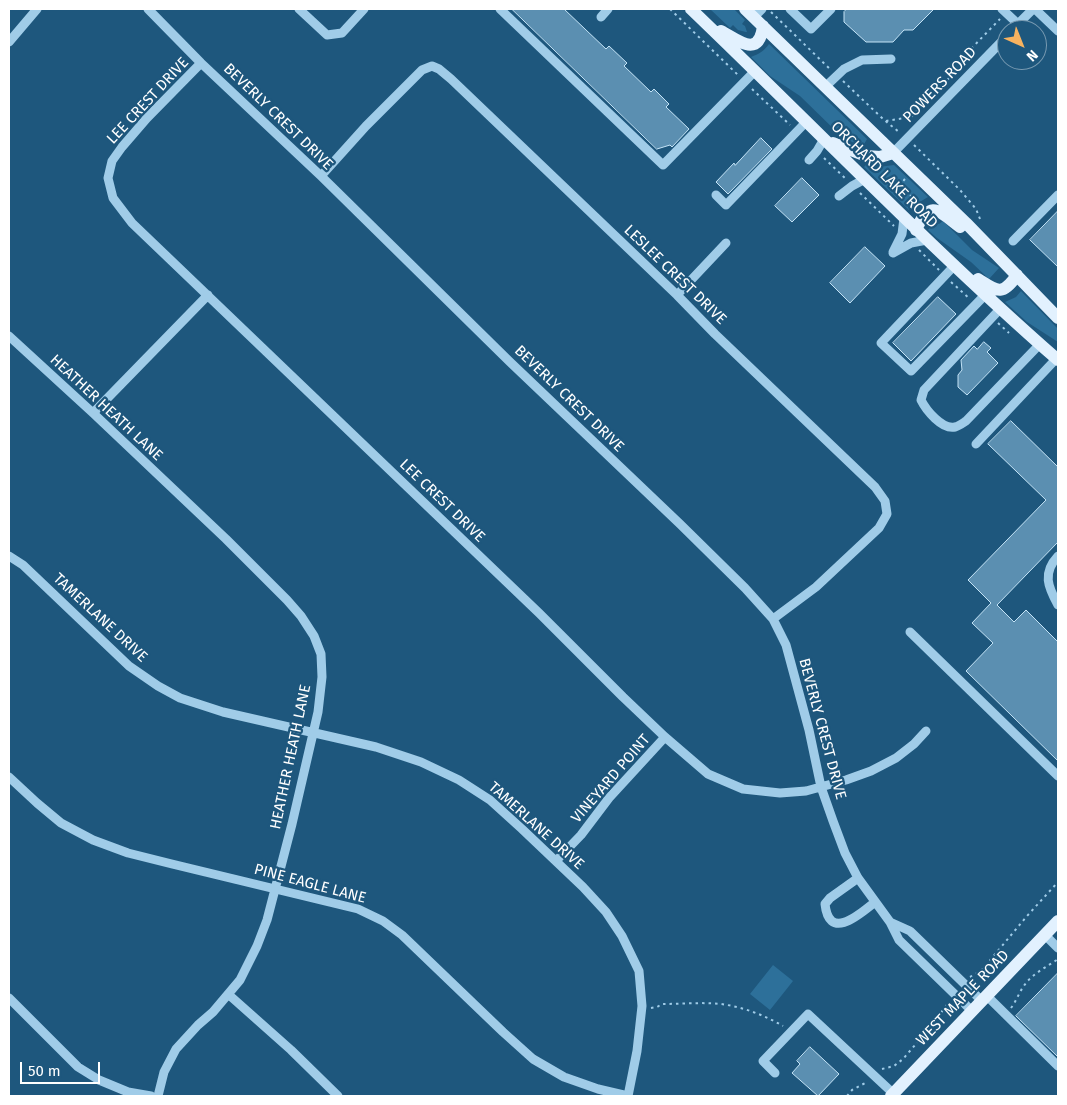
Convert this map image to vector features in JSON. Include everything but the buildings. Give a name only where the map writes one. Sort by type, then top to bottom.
[{"type":"main road","name":"ORCHARD LAKE ROAD","points":[[691,9],[865,179],[906,213],[916,230],[1057,360]]},
{"type":"main road","name":"ORCHARD LAKE ROAD","points":[[754,12],[763,26],[998,256],[1058,318]]},
{"type":"main road","points":[[702,19],[744,44],[749,45],[754,44],[762,35],[763,26]]},
{"type":"main road","points":[[824,139],[842,148],[866,156],[880,157],[893,153]]},
{"type":"main road","points":[[916,230],[921,217],[931,210],[938,211],[998,256]]},
{"type":"main road","points":[[957,267],[991,288],[999,290],[1006,288],[1017,275]]},
{"type":"main road","name":"WEST MAPLE ROAD","points":[[893,1095],[1058,921]]},
{"type":"street","points":[[9,42],[37,9]]},
{"type":"street","name":"BEVERLY CREST DRIVE","points":[[148,9],[745,588],[773,619],[786,645],[821,787],[845,853],[858,878],[890,922],[899,940],[972,1011]]},
{"type":"street","points":[[299,9],[327,35],[342,33],[364,9]]},
{"type":"street","points":[[500,9],[663,165],[755,71]]},
{"type":"street","points":[[601,17],[608,9]]},
{"type":"street","points":[[790,9],[811,29],[831,9]]},
{"type":"street","points":[[1022,20],[1034,9],[1058,31]]},
{"type":"street","name":"POWERS ROAD","points":[[893,153],[997,46]]},
{"type":"street","points":[[825,87],[844,69],[862,60],[891,59]]},
{"type":"street","name":"LEE CREST DRIVE","points":[[202,63],[147,118],[112,161],[108,178],[113,198],[132,223],[539,613],[665,738],[708,774],[743,789],[780,793],[806,791],[871,771],[896,758],[926,731]]},
{"type":"street","name":"LESLEE CREST DRIVE","points":[[321,176],[413,78],[422,70],[432,66],[451,79],[875,487],[885,501],[887,514],[880,528],[816,587],[773,619]]},
{"type":"street","points":[[716,195],[726,205],[807,122]]},
{"type":"street","points":[[810,160],[824,139]]},
{"type":"street","points":[[839,196],[865,179]]},
{"type":"street","points":[[1013,241],[1058,195]]},
{"type":"street","points":[[906,213],[902,234],[893,253],[911,243],[927,240]]},
{"type":"street","points":[[677,295],[726,243]]},
{"type":"street","points":[[957,267],[945,276],[881,343],[905,366],[911,371],[986,294]]},
{"type":"street","points":[[93,414],[208,295]]},
{"type":"street","points":[[1001,308],[924,390],[921,400],[926,409],[944,426],[954,427],[966,421],[1040,344]]},
{"type":"street","name":"HEATHER HEATH LANE","points":[[9,336],[226,539],[287,600],[301,616],[314,636],[321,654],[322,676],[318,712],[267,920],[257,946],[240,980],[213,1012],[176,1049],[164,1072],[158,1096]]},
{"type":"street","points":[[976,444],[1057,360]]},
{"type":"street","name":"TAMERLANE DRIVE","points":[[9,556],[23,565],[129,666],[158,686],[180,698],[223,712],[385,750],[421,762],[460,780],[490,800],[556,861],[606,912],[622,936],[639,971],[642,1007],[637,1051],[628,1096]]},
{"type":"street","points":[[1058,556],[1047,574],[1050,591],[1058,605]]},
{"type":"street","points":[[910,632],[1058,776]]},
{"type":"street","name":"VINEYARD POINT","points":[[556,861],[581,834],[609,798],[665,738]]},
{"type":"street","name":"PINE EAGLE LANE","points":[[9,777],[61,822],[94,840],[128,853],[358,909],[383,921],[402,935],[503,1032],[533,1058],[564,1077],[598,1089],[628,1096]]},
{"type":"street","points":[[858,878],[830,898],[825,904],[829,919],[836,924],[854,919],[876,902]]},
{"type":"street","name":"BEVERLY CREST DRIVE","points":[[890,922],[910,931],[984,998],[1006,1014],[1058,1066]]},
{"type":"street","points":[[1045,935],[1058,948]]},
{"type":"street","points":[[926,965],[936,956]]},
{"type":"street","points":[[228,994],[338,1096]]},
{"type":"street","points":[[9,998],[78,1067],[99,1080],[128,1092],[151,1096]]},
{"type":"street","points":[[775,1073],[763,1061],[808,1014],[893,1095]]},
{"type":"path","points":[[670,9],[797,132]]},
{"type":"path","points":[[768,9],[960,190],[976,209],[981,224]]},
{"type":"path","points":[[886,122],[911,117],[953,74],[964,56],[1004,11]]},
{"type":"path","points":[[817,151],[902,234]]},
{"type":"path","points":[[923,160],[926,157]]},
{"type":"path","points":[[906,213],[915,200],[903,188],[904,180],[907,176]]},
{"type":"path","points":[[911,243],[976,304]]},
{"type":"path","points":[[991,318],[1014,337]]},
{"type":"path","points":[[970,978],[981,971],[1058,882]]},
{"type":"path","points":[[1006,1014],[1025,985],[1058,959]]},
{"type":"path","points":[[879,1070],[894,1066],[903,1059],[928,1030],[951,998]]},
{"type":"path","points":[[642,1007],[653,1008],[662,1004],[702,1003],[733,1006],[752,1011],[792,1031]]},
{"type":"path","points":[[846,1096],[852,1090],[871,1079]]},
{"type":"shaded area","points":[[710,9],[734,9],[745,20],[742,24],[747,32],[738,30],[733,25],[730,28]]},
{"type":"shaded area","points":[[769,44],[867,139],[863,146],[859,146],[840,135],[800,96],[770,76],[751,57],[761,52]]},
{"type":"shaded area","points":[[866,165],[879,167],[894,165],[928,197],[909,210],[864,167]]},
{"type":"shaded area","points":[[943,221],[972,250],[999,268],[989,279],[971,262],[928,230],[931,222],[939,224]]},
{"type":"shaded area","points":[[1021,291],[1058,329],[1058,342],[1027,322],[1005,302],[1016,297]]},
{"type":"shaded area","points":[[773,965],[793,981],[770,1010],[750,994]]}]
